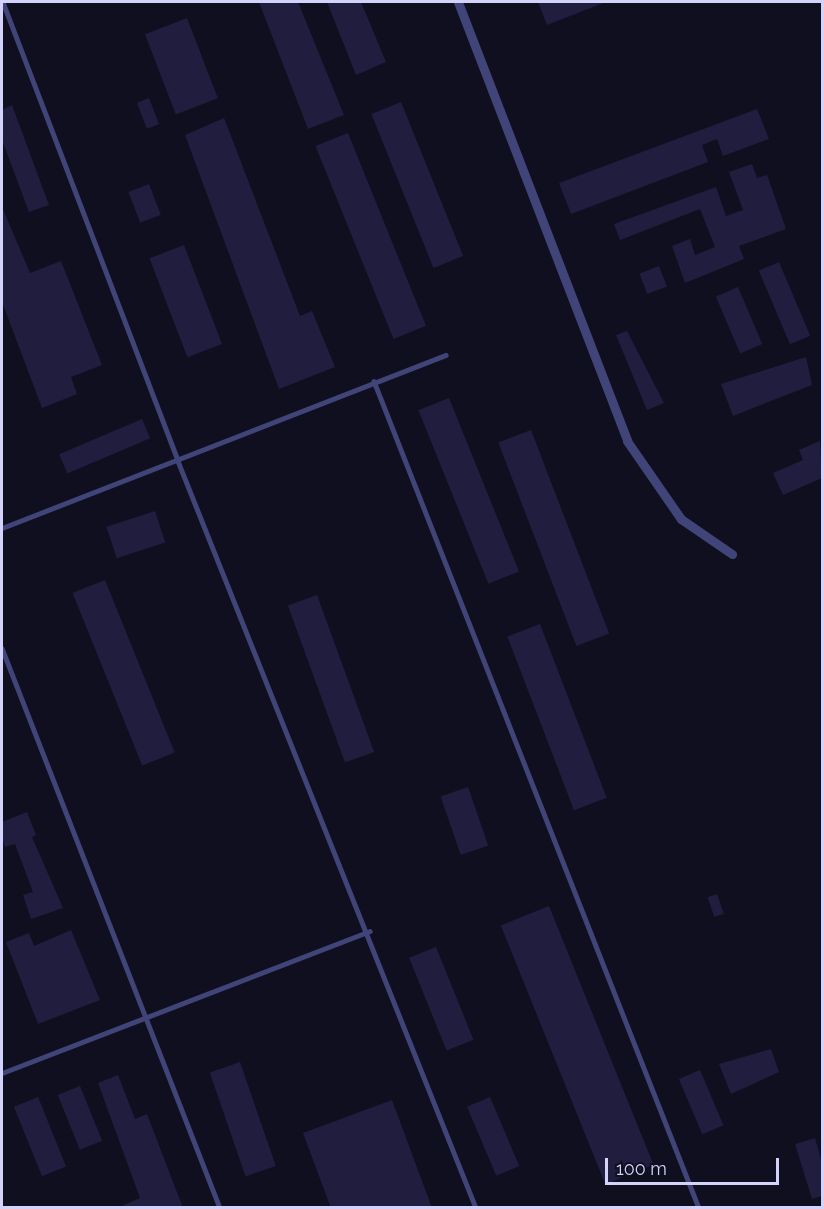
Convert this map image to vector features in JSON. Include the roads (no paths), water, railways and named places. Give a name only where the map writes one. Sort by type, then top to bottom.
[{"type":"street","points":[[458,2],[627,441],[681,519],[732,554]]},
{"type":"lane","points":[[3,2],[178,461],[370,931],[476,1208]]},
{"type":"lane","points":[[2,528],[445,355]]},
{"type":"lane","points":[[374,381],[699,1208]]},
{"type":"lane","points":[[2,648],[220,1208]]},
{"type":"lane","points":[[2,1073],[370,931]]}]
